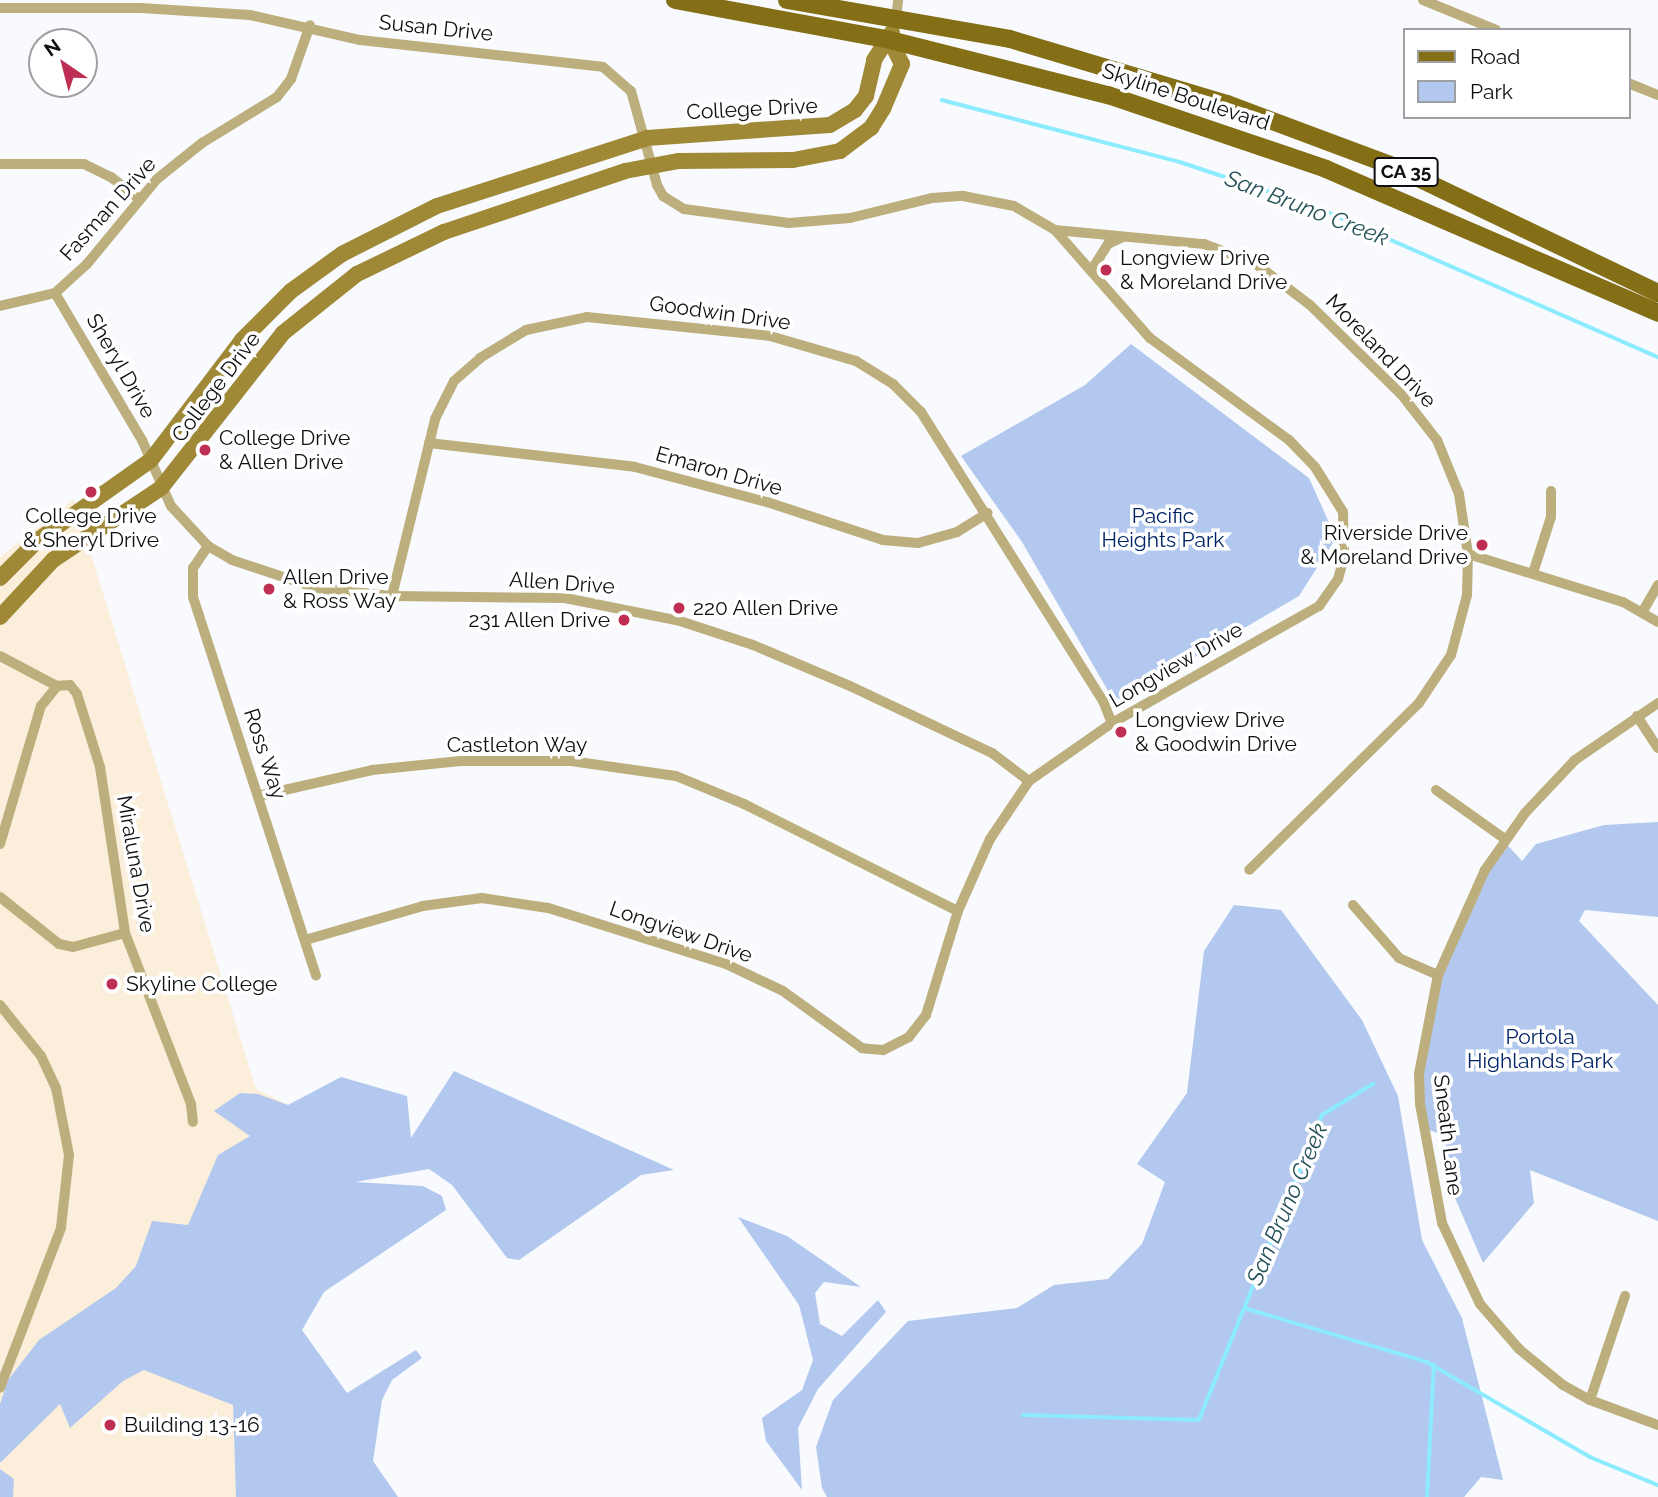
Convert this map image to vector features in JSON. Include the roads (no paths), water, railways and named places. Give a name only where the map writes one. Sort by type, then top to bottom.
[{"type":"main road","name":"Skyline Boulevard","points":[[675,0],[890,40],[1046,77],[1268,147],[1430,211],[1658,313]]},
{"type":"main road","name":"Skyline Boulevard","points":[[787,0],[1065,54],[1286,124],[1392,166],[1658,293]]},
{"type":"street","points":[[890,40],[898,0]]},
{"type":"street","points":[[1423,0],[1491,28]]},
{"type":"street","name":"Susan Drive","points":[[0,8],[204,11],[310,26],[369,41],[583,61],[603,67],[631,91],[650,151]]},
{"type":"street","name":"Fasman Drive","points":[[0,306],[55,293],[87,264],[139,199],[178,160],[277,97],[291,79],[310,26]]},
{"type":"street","name":"College Drive","points":[[0,578],[38,540],[151,460],[242,340],[291,292],[342,254],[437,206],[650,151],[830,125],[855,110],[866,96],[874,60],[890,40],[902,64],[883,110],[871,128],[848,147],[821,157],[793,160],[650,151],[444,232],[357,274],[283,333],[161,488],[53,560],[0,617]]},
{"type":"street","points":[[1630,84],[1658,96]]},
{"type":"street","name":"Longview Drive","points":[[305,940],[423,906],[482,898],[548,908],[726,964],[783,991],[862,1048],[883,1050],[909,1037],[926,1015],[958,912],[990,839],[1029,781],[1112,723],[1319,606],[1338,579],[1344,557],[1343,512],[1315,467],[1289,440],[1150,338],[1055,230],[1014,206],[963,196],[932,198],[817,222],[733,218],[673,205],[663,196],[650,151]]},
{"type":"street","points":[[0,164],[84,164],[111,177],[139,199]]},
{"type":"street","name":"Moreland Drive","points":[[1055,230],[1204,244],[1256,264],[1310,305],[1401,394],[1437,440],[1459,494],[1468,554],[1461,627],[1436,681],[1249,870]]},
{"type":"street","points":[[1091,271],[1108,244],[1125,236]]},
{"type":"street","name":"Sheryl Drive","points":[[55,293],[151,460]]},
{"type":"street","name":"Goodwin Drive","points":[[392,596],[435,419],[454,381],[480,358],[526,330],[587,317],[769,336],[856,361],[893,384],[921,412],[987,513],[1112,723]]},
{"type":"street","name":"Emaron Drive","points":[[429,443],[635,467],[883,540],[918,543],[957,532],[987,513]]},
{"type":"street","name":"Allen Drive","points":[[151,460],[161,488],[183,522],[208,546],[258,571],[316,588],[392,596],[565,598],[680,621],[753,645],[850,686],[992,753],[1029,781]]},
{"type":"street","points":[[1533,573],[1550,517],[1551,491]]},
{"type":"street","name":"Ross Way","points":[[208,546],[193,568],[193,597],[316,976]]},
{"type":"street","points":[[1468,554],[1643,611],[1658,622]]},
{"type":"street","points":[[1643,611],[1658,585]]},
{"type":"street","name":"Miraluna Drive","points":[[0,656],[57,686],[70,685],[77,694],[100,767],[125,933],[191,1104],[193,1122]]},
{"type":"street","points":[[0,844],[41,706],[57,686]]},
{"type":"street","name":"Sneath Lane","points":[[1658,703],[1576,760],[1505,839],[1468,902],[1438,975],[1422,1042],[1420,1104],[1435,1194],[1452,1251],[1498,1327],[1541,1369],[1590,1400],[1658,1425]]},
{"type":"street","points":[[1637,716],[1658,748]]},
{"type":"street","name":"Castleton Way","points":[[258,796],[372,770],[461,761],[572,761],[676,776],[744,804],[958,912]]},
{"type":"street","points":[[1436,790],[1505,839]]},
{"type":"street","points":[[0,897],[59,944],[73,947],[125,933]]},
{"type":"street","points":[[1353,905],[1399,958],[1438,975]]},
{"type":"street","points":[[0,1005],[41,1056],[56,1088],[69,1155],[61,1228],[0,1388]]},
{"type":"street","points":[[1590,1400],[1625,1296]]},
{"type":"waterway","name":"San Bruno Creek","points":[[942,100],[1180,162],[1316,207],[1658,357]]},
{"type":"waterway","name":"San Bruno Creek","points":[[1023,1415],[1199,1420],[1322,1115],[1373,1084]]},
{"type":"waterway","name":"San Bruno Creek","points":[[1244,1308],[1427,1362],[1590,1457],[1658,1485]]},
{"type":"waterway","name":"San Bruno Creek","points":[[1427,1497],[1434,1365]]},
{"type":"place","name":"Longview Drive & Moreland Drive","points":[[1106,270]]},
{"type":"place","name":"College Drive & Allen Drive","points":[[205,450]]},
{"type":"place","name":"College Drive & Sheryl Drive","points":[[91,492]]},
{"type":"place","name":"Riverside Drive & Moreland Drive","points":[[1482,545]]},
{"type":"place","name":"Allen Drive & Ross Way","points":[[269,589]]},
{"type":"place","name":"220 Allen Drive","points":[[679,608]]},
{"type":"place","name":"231 Allen Drive","points":[[624,620]]},
{"type":"place","name":"Longview Drive & Goodwin Drive","points":[[1121,732]]},
{"type":"place","name":"Skyline College","points":[[112,984]]},
{"type":"place","name":"Building 13-16","points":[[110,1425]]},
{"type":"park label","name":"Pacific Heights Park","points":[[1163,528]]},
{"type":"park label","name":"Portola Highlands Park","points":[[1540,1049]]}]
